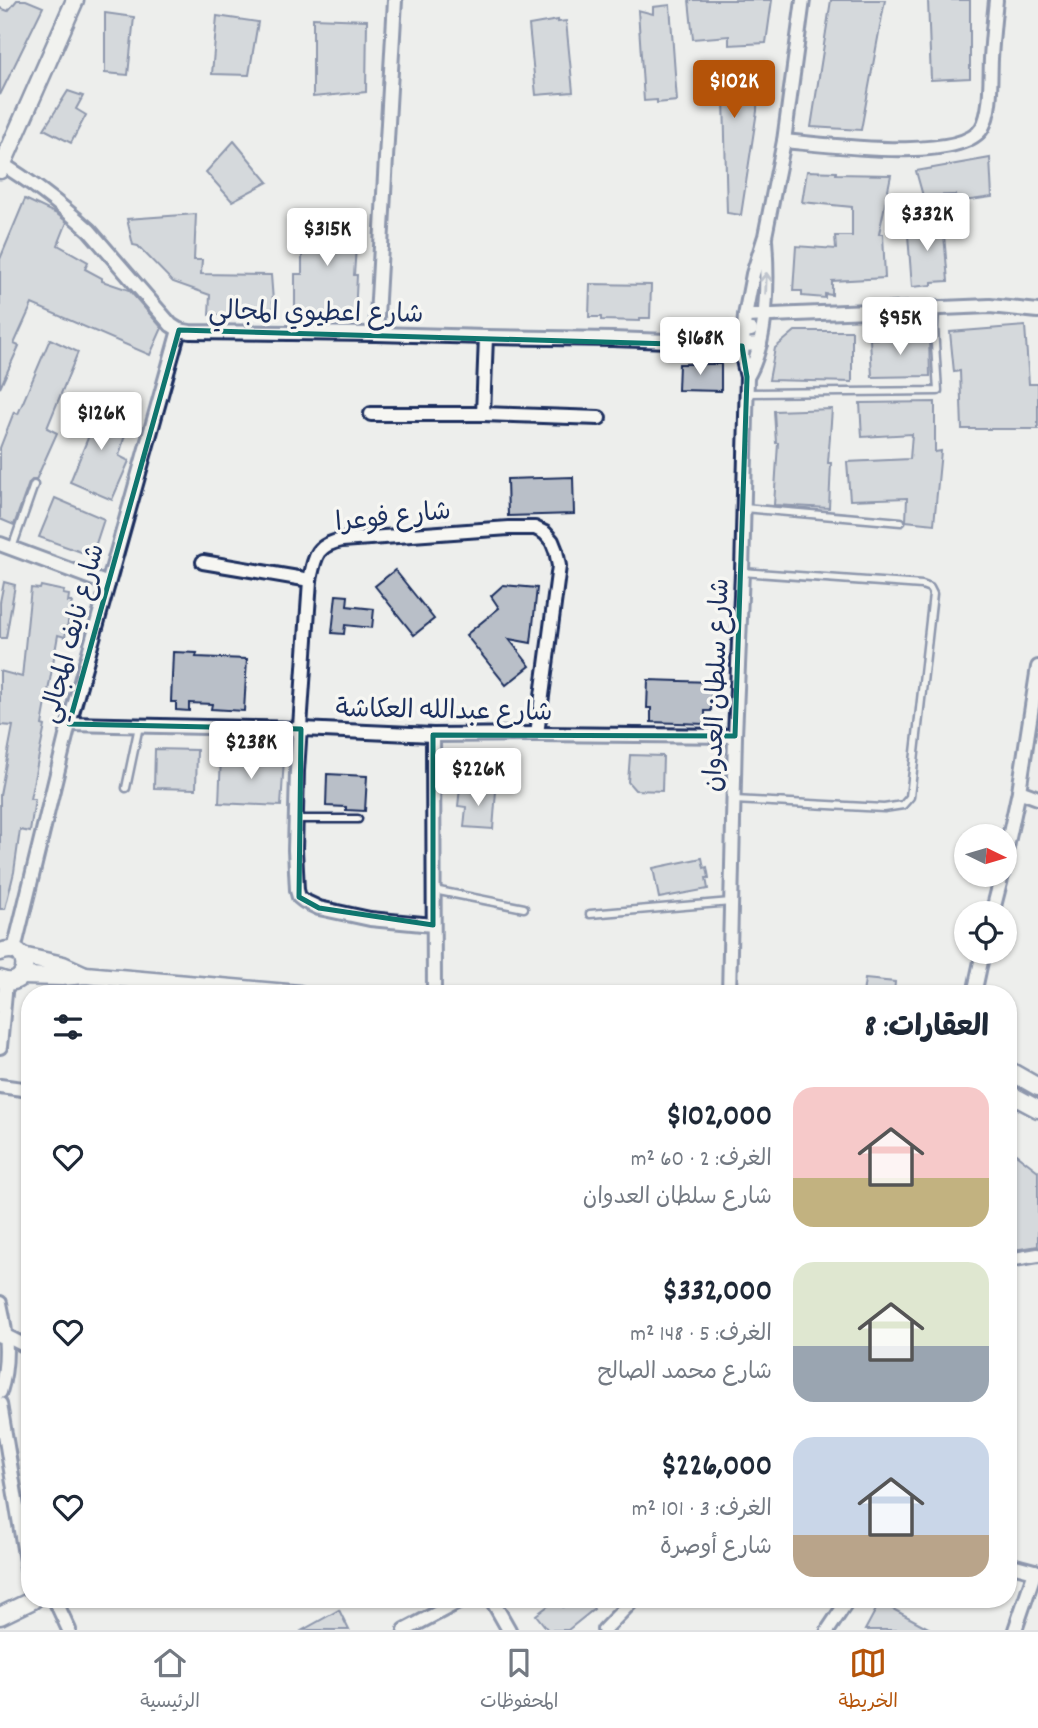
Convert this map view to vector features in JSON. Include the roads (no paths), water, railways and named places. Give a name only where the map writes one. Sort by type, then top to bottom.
[{"type":"street","points":[[1,165],[75,0]]},
{"type":"street","points":[[376,334],[395,0]]},
{"type":"street","name":"شارع سلطان العدوان","points":[[729,985],[747,377],[743,366],[743,331],[753,274],[765,236],[784,141],[803,0]]},
{"type":"street","points":[[784,141],[888,150],[949,145],[974,136],[982,128],[989,99],[996,0]]},
{"type":"street","name":"شارع اعطيوي المجالي","points":[[1,165],[51,198],[89,230],[164,318],[179,330],[203,333],[612,339],[697,342],[712,346],[760,344]]},
{"type":"street","name":"شارع سلطان العدوان","points":[[747,377],[760,344],[763,323],[767,281],[765,236]]},
{"type":"street","points":[[745,316],[763,323],[990,306],[1038,311]]},
{"type":"street","name":"شارع اعطيوي المجالي","points":[[697,342],[713,335],[743,331],[763,323]]},
{"type":"street","name":"شارع نايف المجالي","points":[[12,953],[69,724],[179,330]]},
{"type":"street","points":[[483,414],[486,337]]},
{"type":"street","points":[[371,414],[599,418]]},
{"type":"street","name":"شارع فوعرا","points":[[433,925],[370,919],[319,908],[299,897],[297,771],[310,580],[319,550],[331,542],[366,538],[509,528],[535,528],[545,533],[552,541],[559,566],[537,734]]},
{"type":"street","points":[[6,546],[108,584]]},
{"type":"street","points":[[203,562],[310,580]]},
{"type":"street","points":[[1011,824],[1038,667]]},
{"type":"street","name":"شارع عبدالله العكاشة","points":[[69,724],[433,734],[735,736]]},
{"type":"street","points":[[433,734],[434,985]]},
{"type":"street","points":[[1018,791],[1038,798]]},
{"type":"street","points":[[12,953],[63,965],[85,975]]},
{"type":"street","points":[[0,1047],[9,979],[25,967],[12,953]]},
{"type":"street","points":[[977,985],[981,964]]},
{"type":"street","points":[[9,979],[85,975],[155,985]]},
{"type":"street","points":[[1017,1075],[1038,1087]]},
{"type":"street","points":[[0,1086],[21,1089]]},
{"type":"street","points":[[1017,1098],[1038,1108]]},
{"type":"street","points":[[1017,1258],[1038,1255]]},
{"type":"street","points":[[0,1303],[3,1336],[0,1392]]},
{"type":"street","points":[[3,1336],[21,1345]]},
{"type":"street","points":[[3,1355],[21,1351]]},
{"type":"street","points":[[0,1404],[21,1531]]},
{"type":"street","points":[[1015,1630],[1037,1572],[1017,1566]]},
{"type":"street","points":[[0,1616],[21,1606]]},
{"type":"street","points":[[59,1608],[69,1630]]},
{"type":"street","points":[[405,1630],[447,1608]]},
{"type":"street","points":[[497,1608],[509,1630]]},
{"type":"street","points":[[604,1630],[625,1608]]},
{"type":"street","points":[[828,1630],[843,1608]]},
{"type":"lane","points":[[746,393],[938,391],[935,309]]},
{"type":"lane","points":[[6,546],[34,485]]},
{"type":"lane","points":[[744,508],[901,523]]},
{"type":"lane","points":[[734,800],[884,808],[903,805],[910,797],[933,594],[930,588],[922,585],[742,572]]},
{"type":"lane","points":[[126,788],[139,726]]},
{"type":"lane","points":[[296,819],[358,819]]},
{"type":"lane","points":[[432,890],[524,908]]},
{"type":"lane","points":[[590,914],[731,902]]}]
